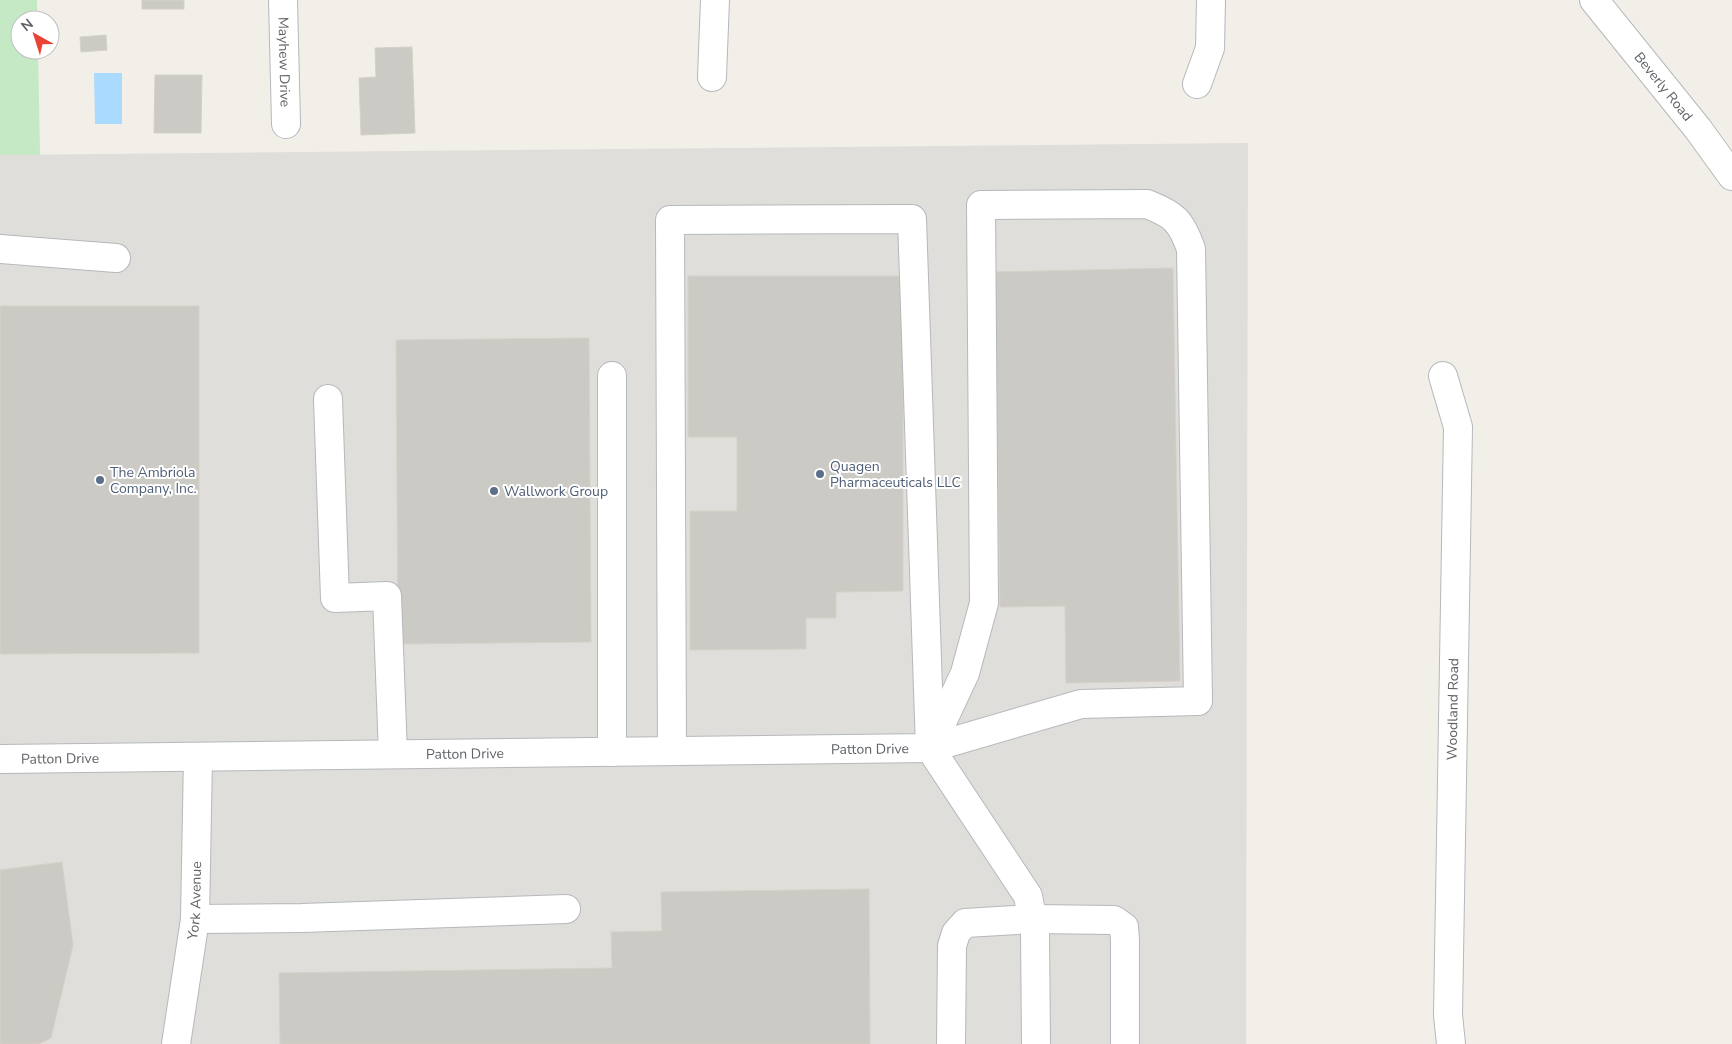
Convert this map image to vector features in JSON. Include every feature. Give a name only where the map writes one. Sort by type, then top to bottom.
[{"type":"street","name":"Mayhew Drive","points":[[283,0],[286,124]]},
{"type":"street","points":[[712,77],[714,0]]},
{"type":"street","points":[[1197,84],[1210,48],[1211,0]]},
{"type":"street","name":"Beverly Road","points":[[1594,0],[1698,128],[1732,176]]},
{"type":"street","name":"Patton Drive","points":[[0,759],[930,748],[1082,704],[1198,701],[1191,249],[1183,228],[1166,212],[1147,204],[981,205],[984,603],[965,673],[930,748]]},
{"type":"street","points":[[672,751],[670,220],[912,219],[930,748],[1028,896],[1035,932],[1036,1044]]},
{"type":"street","points":[[0,249],[116,258]]},
{"type":"street","points":[[612,376],[612,752]]},
{"type":"street","name":"Woodland Road","points":[[1443,376],[1458,427],[1448,1015],[1451,1044]]},
{"type":"street","points":[[328,399],[335,598],[387,596],[393,754]]},
{"type":"street","name":"York Avenue","points":[[176,1044],[195,919],[198,757]]},
{"type":"street","points":[[195,919],[302,918],[566,909]]},
{"type":"street","points":[[951,1044],[952,946],[956,933],[965,923],[1033,919],[1114,920],[1124,928],[1125,1044]]},
{"type":"shaded area","points":[[1248,143],[1246,1044],[0,1044],[0,155]]},
{"type":"green space","points":[[0,0],[37,0],[37,10],[10,10],[10,60],[38,60],[40,155],[0,155]]},
{"type":"water","points":[[94,73],[122,73],[122,124],[95,124]]},
{"type":"building","points":[[142,0],[184,0],[184,9],[142,9]]},
{"type":"building","points":[[106,35],[107,50],[81,52],[80,37]]},
{"type":"building","points":[[412,47],[415,133],[361,135],[359,78],[376,77],[375,48]]},
{"type":"building","points":[[155,75],[202,75],[201,133],[154,133]]},
{"type":"building","points":[[1173,268],[1180,681],[1066,683],[1065,606],[1000,607],[995,272]]},
{"type":"building","name":"Quagen Pharmaceuticals LLC","points":[[688,276],[903,276],[903,591],[836,592],[836,618],[806,618],[806,649],[690,650],[690,511],[737,511],[737,437],[688,437]]},
{"type":"building","name":"The Ambriola Company, Inc.","points":[[0,306],[199,306],[199,653],[0,654]]},
{"type":"building","name":"Wallwork Group","points":[[589,338],[591,642],[398,644],[396,340]]},
{"type":"building","points":[[62,862],[73,945],[51,1038],[39,1044],[0,1044],[0,870]]},
{"type":"building","points":[[869,889],[870,1044],[280,1044],[279,973],[612,968],[611,932],[662,931],[661,892]]},
{"type":"place","name":"Quagen Pharmaceuticals LLC","points":[[820,474]]},
{"type":"place","name":"The Ambriola Company, Inc.","points":[[100,480]]},
{"type":"place","name":"Wallwork Group","points":[[494,491]]}]
